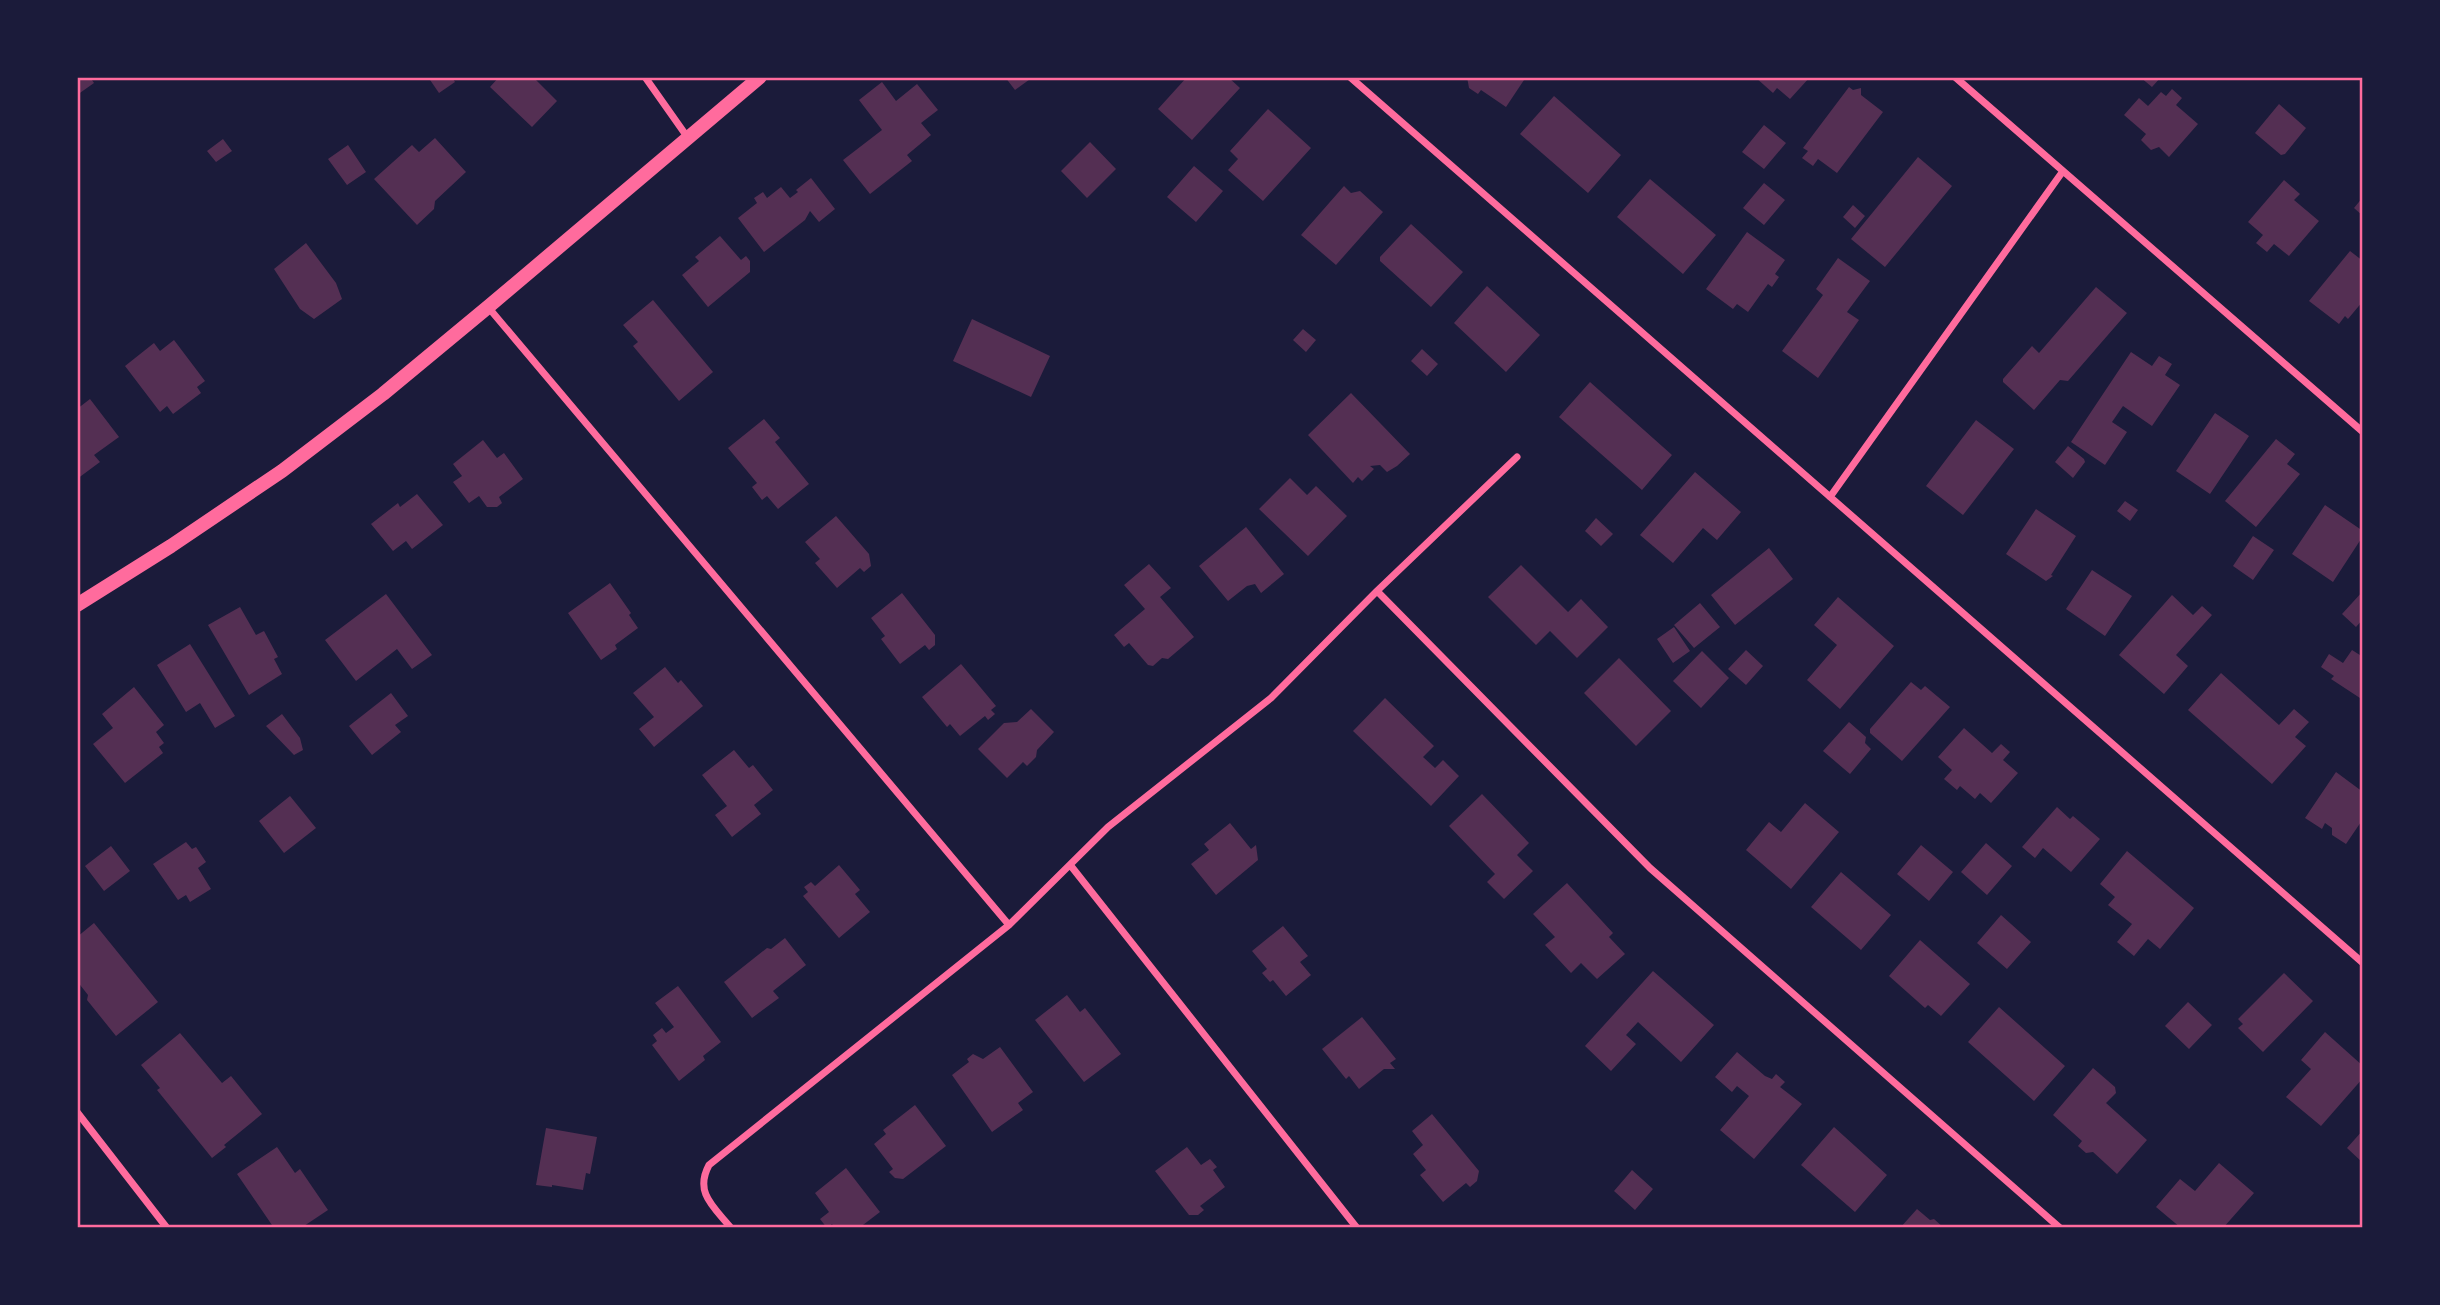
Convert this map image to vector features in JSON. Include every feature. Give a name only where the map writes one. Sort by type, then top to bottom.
[{"type":"main road","points":[[77,605],[282,471],[383,394],[760,77]]},
{"type":"street","points":[[645,77],[688,138]]},
{"type":"street","points":[[1350,77],[2363,963]]},
{"type":"street","points":[[1955,77],[2363,432]]},
{"type":"street","points":[[1830,497],[2063,171]]},
{"type":"street","points":[[488,307],[1009,925]]},
{"type":"street","points":[[731,1228],[702,1189],[703,1177],[709,1165],[1009,925],[1108,827],[1272,698],[1377,591],[1517,457]]},
{"type":"street","points":[[1377,591],[1650,868],[2060,1228]]},
{"type":"street","points":[[1070,866],[1357,1228]]},
{"type":"street","points":[[77,1112],[167,1228]]},
{"type":"building","points":[[77,77],[90,77],[94,83],[77,95]]},
{"type":"building","points":[[428,77],[452,77],[455,82],[439,93]]},
{"type":"building","points":[[499,77],[533,77],[557,101],[532,127],[490,87]]},
{"type":"building","points":[[1005,77],[1033,77],[1015,90]]},
{"type":"building","points":[[1187,77],[1228,77],[1240,88],[1192,140],[1158,109]]},
{"type":"building","points":[[1467,77],[1526,77],[1506,107],[1481,90],[1478,94],[1469,88]]},
{"type":"building","points":[[1755,77],[1810,77],[1790,99],[1777,88],[1773,93]]},
{"type":"building","points":[[2140,77],[2161,77],[2152,87]]},
{"type":"building","points":[[882,82],[896,101],[917,84],[938,110],[921,123],[931,135],[907,155],[912,161],[870,194],[843,160],[882,130],[859,100]]},
{"type":"building","points":[[1849,87],[1853,90],[1861,88],[1861,95],[1883,112],[1837,173],[1818,159],[1813,166],[1802,158],[1808,151],[1803,148]]},
{"type":"building","points":[[2172,89],[2182,98],[2176,105],[2198,124],[2169,157],[2159,147],[2151,150],[2141,140],[2146,134],[2124,115],[2139,98],[2148,106],[2161,92],[2166,96]]},
{"type":"building","points":[[1554,96],[1621,155],[1588,193],[1520,134]]},
{"type":"building","points":[[2279,104],[2306,128],[2285,154],[2281,155],[2255,133]]},
{"type":"building","points":[[1268,109],[1311,148],[1263,201],[1228,170],[1238,159],[1230,151]]},
{"type":"building","points":[[1764,125],[1786,143],[1764,169],[1742,152]]},
{"type":"building","points":[[435,138],[466,172],[435,201],[434,209],[417,225],[374,179],[412,145],[419,152]]},
{"type":"building","points":[[223,139],[232,151],[216,162],[207,151]]},
{"type":"building","points":[[1090,142],[1116,169],[1087,198],[1061,171]]},
{"type":"building","points":[[348,145],[366,172],[347,185],[328,159]]},
{"type":"building","points":[[1918,157],[1952,186],[1885,267],[1851,239]]},
{"type":"building","points":[[1194,166],[1223,191],[1196,222],[1167,197]]},
{"type":"building","points":[[811,178],[835,209],[819,222],[810,211],[805,220],[764,252],[738,218],[757,203],[754,198],[763,192],[767,198],[781,187],[790,198]]},
{"type":"building","points":[[1650,179],[1716,235],[1683,274],[1617,217]]},
{"type":"building","points":[[2284,180],[2300,194],[2294,200],[2319,221],[2289,256],[2274,244],[2267,252],[2256,243],[2263,235],[2248,222]]},
{"type":"building","points":[[1764,183],[1785,200],[1764,225],[1743,208]]},
{"type":"building","points":[[1344,186],[1351,193],[1360,191],[1383,212],[1336,265],[1301,235]]},
{"type":"building","points":[[2363,197],[2363,216],[2354,208]]},
{"type":"building","points":[[1853,205],[1865,216],[1855,228],[1843,217]]},
{"type":"building","points":[[1411,224],[1463,272],[1431,307],[1380,261],[1380,257]]},
{"type":"building","points":[[1747,232],[1785,260],[1775,274],[1779,277],[1772,287],[1768,284],[1748,312],[1737,304],[1733,309],[1706,289]]},
{"type":"building","points":[[720,236],[741,260],[746,256],[750,261],[750,272],[708,307],[682,275],[699,261],[695,257]]},
{"type":"building","points":[[306,243],[336,283],[342,299],[314,319],[300,309],[274,269]]},
{"type":"building","points":[[2350,251],[2363,261],[2363,301],[2348,319],[2345,316],[2339,324],[2309,301]]},
{"type":"building","points":[[1838,258],[1870,281],[1847,312],[1859,320],[1818,378],[1782,351],[1823,295],[1816,289]]},
{"type":"building","points":[[1487,286],[1540,335],[1506,372],[1454,323]]},
{"type":"building","points":[[2096,287],[2127,313],[2068,381],[2060,380],[2034,410],[2003,382],[2003,379],[2032,346],[2039,353]]},
{"type":"building","points":[[653,300],[713,372],[679,401],[633,346],[638,342],[623,325]]},
{"type":"building","points":[[972,319],[1050,356],[1031,397],[953,361]]},
{"type":"building","points":[[1303,329],[1316,340],[1306,352],[1293,340]]},
{"type":"building","points":[[174,340],[205,381],[197,387],[201,393],[173,414],[167,406],[160,412],[125,366],[154,343],[160,351]]},
{"type":"building","points":[[1422,349],[1438,364],[1427,376],[1411,361]]},
{"type":"building","points":[[2131,352],[2152,366],[2159,356],[2172,364],[2165,375],[2180,385],[2152,426],[2123,406],[2112,422],[2127,432],[2105,465],[2071,442]]},
{"type":"building","points":[[1590,382],[1672,455],[1642,490],[1559,417]]},
{"type":"building","points":[[1351,393],[1410,454],[1387,472],[1380,465],[1370,466],[1374,469],[1362,481],[1358,477],[1353,483],[1308,435]]},
{"type":"building","points":[[90,399],[119,437],[94,455],[100,462],[77,479],[77,409]]},
{"type":"building","points":[[2215,413],[2249,436],[2210,494],[2176,471]]},
{"type":"building","points":[[764,419],[780,438],[775,442],[809,484],[778,509],[767,496],[762,500],[752,487],[757,483],[728,448]]},
{"type":"building","points":[[1976,420],[2014,449],[1963,515],[1926,486]]},
{"type":"building","points":[[2276,439],[2295,454],[2287,464],[2300,474],[2256,527],[2225,501]]},
{"type":"building","points":[[483,440],[497,458],[504,453],[523,479],[499,497],[502,503],[497,507],[487,507],[479,496],[469,503],[453,482],[462,476],[453,464]]},
{"type":"building","points":[[2068,446],[2085,462],[2073,478],[2055,462]]},
{"type":"building","points":[[1695,472],[1741,512],[1717,540],[1703,528],[1673,563],[1640,535]]},
{"type":"building","points":[[1290,478],[1307,495],[1316,486],[1347,516],[1308,556],[1259,509]]},
{"type":"building","points":[[417,494],[443,525],[412,549],[406,541],[393,551],[371,524],[398,503],[400,507]]},
{"type":"building","points":[[2125,501],[2138,510],[2130,521],[2117,511]]},
{"type":"building","points":[[2325,505],[2363,531],[2363,536],[2333,582],[2292,554]]},
{"type":"building","points":[[2036,509],[2076,536],[2051,575],[2053,576],[2046,581],[2006,554]]},
{"type":"building","points":[[836,516],[869,554],[871,566],[864,572],[860,568],[837,588],[815,563],[820,559],[805,542]]},
{"type":"building","points":[[1596,518],[1613,534],[1601,546],[1585,531]]},
{"type":"building","points":[[1246,527],[1284,574],[1261,593],[1255,584],[1247,586],[1228,601],[1199,566]]},
{"type":"building","points":[[2253,536],[2274,550],[2253,580],[2233,566]]},
{"type":"building","points":[[1769,548],[1793,579],[1735,625],[1711,595]]},
{"type":"building","points":[[1149,564],[1171,588],[1160,597],[1194,637],[1168,659],[1162,658],[1153,666],[1148,665],[1129,643],[1124,647],[1114,635],[1145,609],[1124,585]]},
{"type":"building","points":[[1521,565],[1568,612],[1581,599],[1608,627],[1577,658],[1550,631],[1536,645],[1488,597]]},
{"type":"building","points":[[2092,570],[2132,596],[2105,636],[2066,609]]},
{"type":"building","points":[[610,583],[638,628],[615,645],[617,649],[601,660],[568,613]]},
{"type":"building","points":[[2363,591],[2363,619],[2356,627],[2342,614]]},
{"type":"building","points":[[902,593],[935,635],[935,645],[929,650],[925,645],[900,664],[881,639],[885,636],[871,618]]},
{"type":"building","points":[[386,594],[432,655],[412,669],[397,649],[356,681],[325,640]]},
{"type":"building","points":[[2172,595],[2193,615],[2202,606],[2212,615],[2176,655],[2188,666],[2164,694],[2119,655]]},
{"type":"building","points":[[1838,597],[1894,646],[1840,709],[1807,680],[1837,645],[1814,625]]},
{"type":"building","points":[[1700,603],[1720,627],[1694,648],[1674,625]]},
{"type":"building","points":[[240,607],[256,635],[264,631],[278,657],[274,659],[282,674],[249,695],[208,625]]},
{"type":"building","points":[[1674,627],[1690,651],[1673,663],[1657,639]]},
{"type":"building","points":[[190,644],[235,716],[215,728],[200,703],[186,712],[157,665]]},
{"type":"building","points":[[1746,650],[1763,666],[1746,685],[1728,669]]},
{"type":"building","points":[[2352,650],[2363,657],[2363,700],[2331,679],[2334,676],[2321,667],[2329,654],[2343,663]]},
{"type":"building","points":[[1702,651],[1729,678],[1701,708],[1673,681]]},
{"type":"building","points":[[1619,658],[1671,711],[1636,746],[1584,693]]},
{"type":"building","points":[[961,664],[996,706],[991,710],[995,714],[988,720],[985,716],[960,736],[950,724],[947,727],[922,697]]},
{"type":"building","points":[[665,667],[678,683],[681,680],[703,706],[654,747],[639,729],[654,717],[633,693]]},
{"type":"building","points":[[2221,673],[2279,725],[2294,709],[2309,722],[2295,737],[2306,746],[2272,784],[2188,710]]},
{"type":"building","points":[[1911,682],[1921,690],[1925,686],[1950,707],[1902,761],[1870,733],[1870,729]]},
{"type":"building","points":[[134,687],[164,725],[156,732],[164,743],[159,747],[163,753],[125,783],[93,744],[113,728],[102,714]]},
{"type":"building","points":[[391,693],[408,716],[395,725],[401,732],[372,755],[349,726]]},
{"type":"building","points":[[1385,698],[1434,746],[1423,757],[1435,768],[1443,760],[1459,776],[1431,806],[1353,731]]},
{"type":"building","points":[[1031,709],[1054,732],[1037,750],[1036,757],[1027,766],[1023,762],[1007,778],[978,749],[1004,723],[1017,722]]},
{"type":"building","points":[[282,714],[300,738],[303,750],[294,755],[266,726]]},
{"type":"building","points":[[1849,722],[1866,737],[1865,743],[1871,749],[1850,774],[1823,751]]},
{"type":"building","points":[[1964,728],[1992,753],[2001,744],[2010,752],[2003,760],[2018,773],[1991,803],[1980,793],[1975,799],[1960,786],[1957,790],[1944,779],[1952,770],[1938,757]]},
{"type":"building","points":[[734,750],[749,768],[753,765],[773,790],[754,805],[761,814],[732,837],[715,815],[727,806],[702,775]]},
{"type":"building","points":[[2336,772],[2363,792],[2363,819],[2346,844],[2332,835],[2332,828],[2325,823],[2322,829],[2305,818]]},
{"type":"building","points":[[1482,794],[1529,843],[1517,855],[1533,871],[1504,899],[1487,882],[1495,874],[1449,826]]},
{"type":"building","points":[[290,796],[316,828],[284,853],[259,821]]},
{"type":"building","points":[[1805,803],[1839,832],[1791,889],[1746,850],[1769,822],[1781,832]]},
{"type":"building","points":[[2057,807],[2070,819],[2073,816],[2100,839],[2071,872],[2043,848],[2035,858],[2022,847]]},
{"type":"building","points":[[1230,823],[1251,849],[1256,845],[1258,860],[1216,895],[1191,864],[1209,850],[1204,844]]},
{"type":"building","points":[[186,842],[192,849],[196,847],[206,862],[198,868],[211,889],[190,902],[186,895],[178,900],[153,864]]},
{"type":"building","points":[[1986,843],[2012,866],[1987,895],[1961,872]]},
{"type":"building","points":[[1921,845],[1953,872],[1929,901],[1897,874]]},
{"type":"building","points":[[111,846],[130,871],[104,891],[85,866]]},
{"type":"building","points":[[2127,851],[2194,908],[2160,949],[2148,939],[2134,956],[2117,942],[2132,924],[2108,905],[2115,897],[2100,884]]},
{"type":"building","points":[[839,865],[860,890],[855,894],[870,912],[839,938],[803,896],[808,892],[804,887],[811,882],[815,886]]},
{"type":"building","points":[[1841,872],[1891,915],[1861,950],[1811,907]]},
{"type":"building","points":[[1567,883],[1613,933],[1609,937],[1625,954],[1597,979],[1581,963],[1571,973],[1545,945],[1555,937],[1533,914]]},
{"type":"building","points":[[2001,915],[2031,942],[2007,969],[1977,943]]},
{"type":"building","points":[[94,923],[158,1002],[116,1036],[87,1000],[88,995],[77,981],[77,937]]},
{"type":"building","points":[[1283,926],[1308,956],[1300,962],[1311,975],[1286,996],[1273,980],[1270,982],[1262,973],[1267,969],[1252,951]]},
{"type":"building","points":[[785,938],[806,965],[773,991],[779,998],[752,1018],[724,982],[767,948],[771,949]]},
{"type":"building","points":[[1920,940],[1970,984],[1941,1016],[1928,1005],[1925,1008],[1889,976]]},
{"type":"building","points":[[1653,971],[1714,1025],[1681,1062],[1638,1022],[1626,1035],[1636,1044],[1611,1071],[1585,1046]]},
{"type":"building","points":[[2284,973],[2313,1001],[2263,1052],[2238,1028],[2243,1024],[2238,1019]]},
{"type":"building","points":[[678,986],[721,1042],[703,1056],[705,1060],[679,1081],[652,1045],[657,1041],[653,1035],[662,1028],[666,1033],[674,1027],[655,1003]]},
{"type":"building","points":[[1067,995],[1080,1012],[1085,1008],[1121,1054],[1084,1082],[1035,1020]]},
{"type":"building","points":[[2188,1002],[2212,1025],[2189,1049],[2165,1026]]},
{"type":"building","points":[[1999,1007],[2065,1066],[2034,1101],[1968,1042]]},
{"type":"building","points":[[1362,1017],[1396,1059],[1390,1063],[1395,1069],[1384,1069],[1359,1089],[1349,1076],[1346,1079],[1322,1049]]},
{"type":"building","points":[[2325,1032],[2363,1066],[2363,1078],[2321,1126],[2286,1097],[2311,1069],[2301,1060]]},
{"type":"building","points":[[180,1033],[222,1083],[231,1076],[262,1114],[212,1158],[157,1090],[160,1088],[141,1065]]},
{"type":"building","points":[[1000,1047],[1033,1092],[1018,1103],[1023,1110],[992,1132],[952,1075],[969,1062],[967,1059],[973,1054],[983,1059]]},
{"type":"building","points":[[1737,1052],[1765,1076],[1772,1079],[1776,1074],[1785,1082],[1780,1087],[1802,1104],[1754,1159],[1720,1130],[1749,1096],[1737,1086],[1732,1092],[1715,1077]]},
{"type":"building","points":[[2093,1068],[2115,1087],[2116,1093],[2106,1103],[2147,1140],[2117,1174],[2093,1152],[2086,1153],[2078,1146],[2082,1141],[2053,1115]]},
{"type":"building","points":[[915,1105],[946,1146],[903,1179],[895,1178],[889,1172],[893,1169],[874,1144],[886,1134],[883,1130]]},
{"type":"building","points":[[1432,1114],[1479,1171],[1477,1181],[1470,1187],[1466,1183],[1443,1202],[1420,1175],[1426,1170],[1413,1154],[1423,1145],[1412,1131]]},
{"type":"building","points":[[1834,1127],[1887,1175],[1855,1212],[1801,1165]]},
{"type":"building","points":[[546,1128],[597,1137],[590,1174],[586,1173],[583,1190],[536,1185]]},
{"type":"building","points":[[2363,1130],[2363,1163],[2347,1148]]},
{"type":"building","points":[[277,1147],[295,1173],[300,1169],[328,1210],[301,1228],[274,1228],[237,1174]]},
{"type":"building","points":[[1187,1147],[1201,1165],[1210,1159],[1217,1167],[1213,1170],[1225,1187],[1200,1206],[1204,1210],[1198,1215],[1189,1215],[1155,1171]]},
{"type":"building","points":[[2219,1163],[2254,1193],[2223,1228],[2181,1228],[2156,1207],[2180,1179],[2195,1191]]},
{"type":"building","points":[[846,1168],[880,1212],[859,1228],[835,1228],[832,1224],[827,1228],[820,1219],[829,1212],[815,1193]]},
{"type":"building","points":[[1632,1170],[1653,1189],[1635,1210],[1614,1191]]},
{"type":"building","points":[[1917,1209],[1930,1220],[1934,1219],[1944,1228],[1900,1228]]}]
